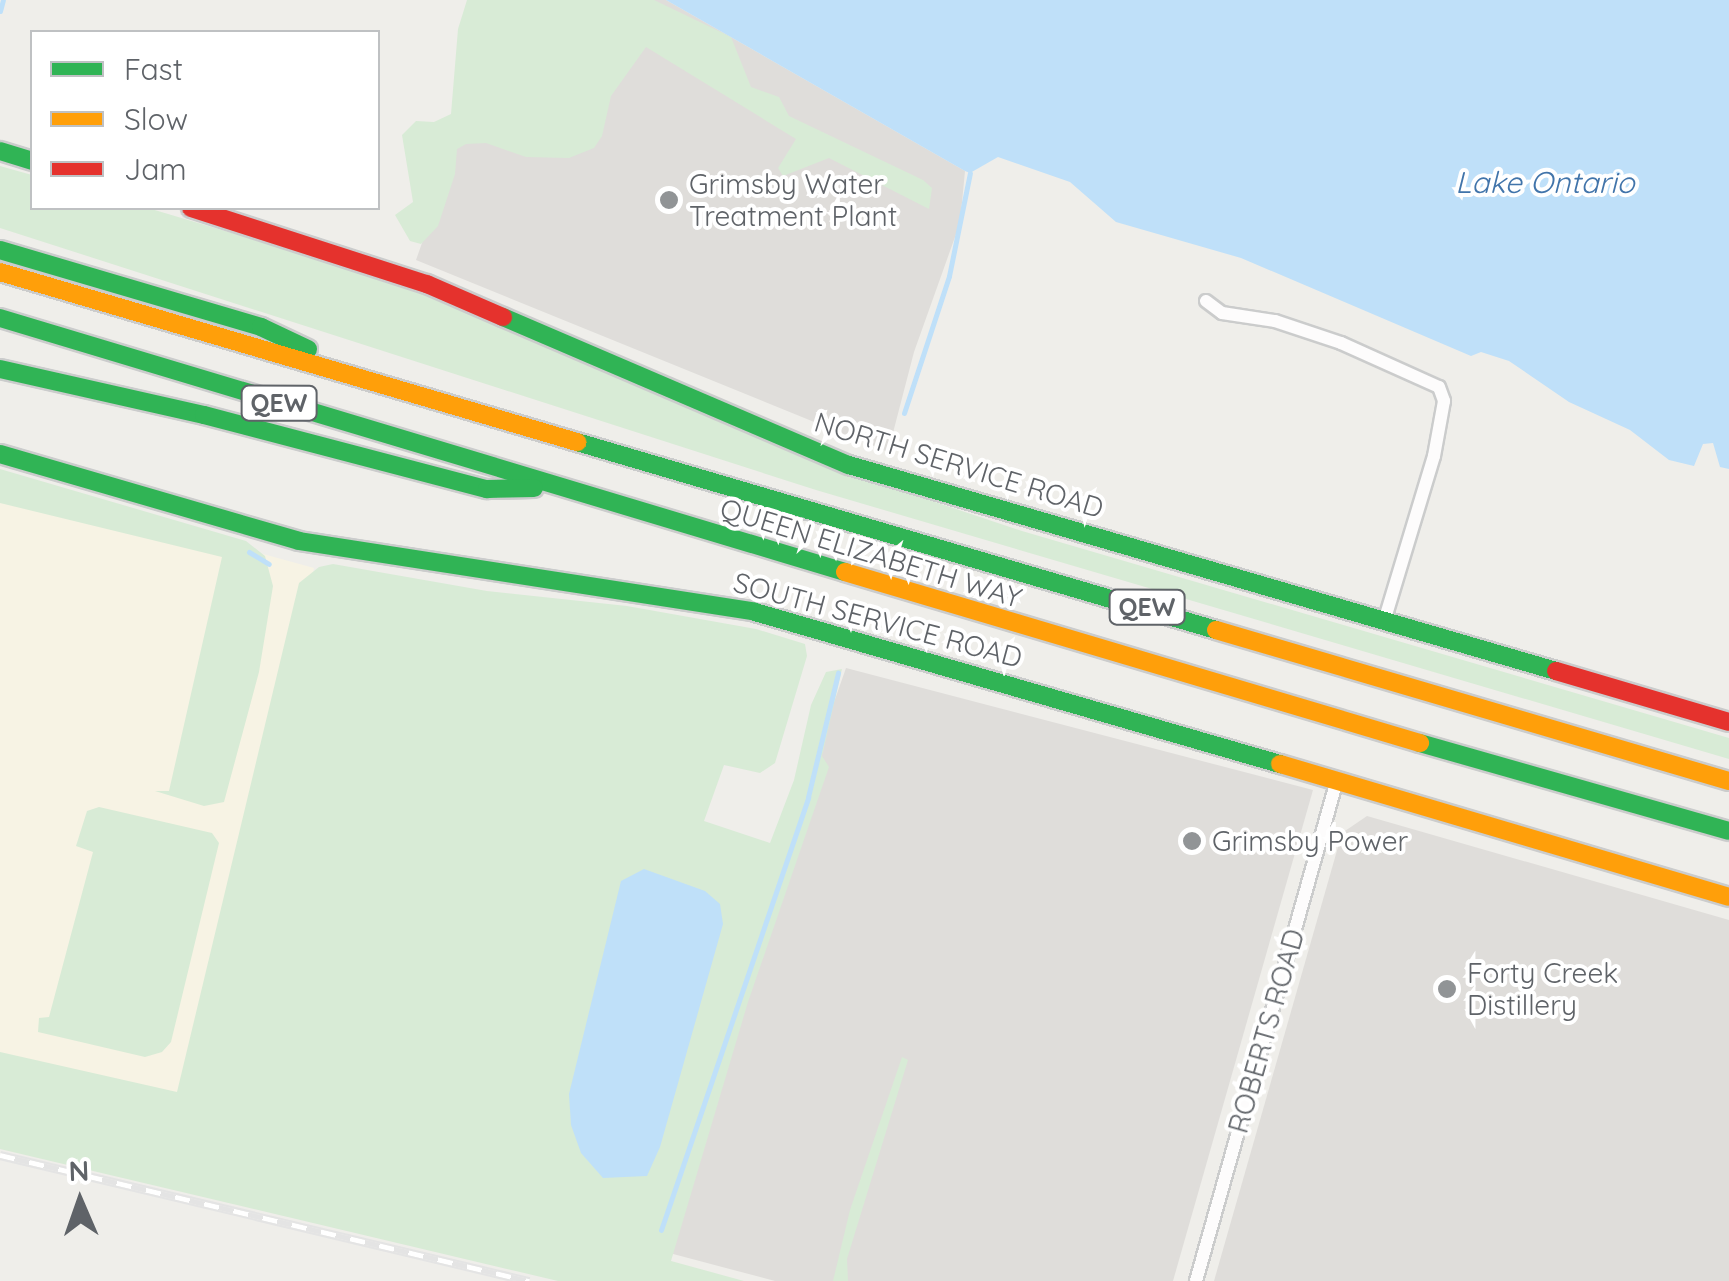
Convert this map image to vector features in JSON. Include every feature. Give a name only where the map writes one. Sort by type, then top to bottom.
[{"type":"main road","points":[[0,152],[30,160]]},
{"type":"main road","name":"NORTH SERVICE ROAD","points":[[196,210],[427,284],[849,465],[1729,722]]},
{"type":"main road","points":[[0,250],[261,327],[375,380]]},
{"type":"main road","name":"QUEEN ELIZABETH WAY","points":[[0,272],[1729,781]]},
{"type":"main road","name":"QUEEN ELIZABETH WAY","points":[[0,318],[557,488],[1729,831]]},
{"type":"main road","points":[[0,369],[204,415],[487,489],[557,488]]},
{"type":"main road","name":"SOUTH SERVICE ROAD","points":[[0,454],[316,544],[754,612],[968,670],[1729,898]]},
{"type":"street","points":[[1206,301],[1222,312],[1275,321],[1342,344],[1439,387],[1444,401],[1434,456],[1384,622]]},
{"type":"street","name":"ROBERTS ROAD","points":[[1196,1281],[1336,780]]},
{"type":"shaded area","points":[[508,0],[666,0],[965,171],[960,223],[914,352],[888,452],[416,260]]},
{"type":"shaded area","points":[[0,482],[314,568],[188,1106],[0,1060]]},
{"type":"shaded area","points":[[846,668],[1313,790],[1173,1281],[775,1281],[643,1246]]},
{"type":"shaded area","points":[[1367,816],[1729,920],[1729,1281],[1214,1281],[1342,833]]},
{"type":"green space","points":[[467,0],[654,0],[731,37],[751,87],[779,97],[789,116],[923,180],[932,188],[929,209],[829,158],[783,176],[778,168],[796,139],[646,47],[611,96],[602,136],[594,148],[569,158],[526,157],[486,143],[466,144],[457,149],[455,174],[438,226],[421,244],[410,241],[395,215],[413,202],[402,135],[416,121],[434,122],[451,114],[458,29]]},
{"type":"green space","points":[[0,166],[30,174],[30,210],[155,210],[392,281],[806,459],[1022,531],[1729,738],[1729,759],[816,490],[0,228]]},
{"type":"green space","points":[[0,469],[246,541],[265,556],[273,586],[259,672],[224,802],[204,806],[155,791],[169,791],[222,557],[0,503]]},
{"type":"green space","points":[[333,564],[487,591],[627,606],[756,629],[805,644],[807,656],[775,763],[760,773],[724,765],[704,821],[770,843],[794,780],[811,705],[826,672],[842,669],[822,756],[829,767],[748,1002],[671,1261],[744,1281],[558,1281],[0,1149],[0,1052],[177,1092],[299,583],[319,567]]},
{"type":"green space","points":[[99,807],[212,833],[219,843],[171,1042],[162,1052],[145,1057],[38,1032],[39,1018],[49,1017],[93,852],[76,846],[87,811]]},
{"type":"green space","points":[[902,1057],[908,1060],[847,1259],[848,1281],[833,1281],[850,1210]]},
{"type":"water","name":"Lake Ontario","points":[[666,0],[1729,0],[1729,469],[1720,467],[1713,443],[1703,444],[1694,466],[1669,460],[1630,430],[1569,402],[1509,361],[1481,352],[1471,356],[1241,258],[1116,222],[1070,182],[998,157],[970,173],[965,171]]},
{"type":"water","points":[[644,869],[705,891],[720,904],[723,924],[660,1147],[647,1176],[603,1178],[581,1153],[571,1125],[569,1094],[621,881]]},
{"type":"waterway","points":[[0,11],[3,0]]},
{"type":"waterway","points":[[904,413],[949,276],[970,173]]},
{"type":"waterway","points":[[249,552],[269,564]]},
{"type":"waterway","points":[[661,1230],[808,797],[838,673]]},
{"type":"railway","points":[[0,1155],[529,1281]]},
{"type":"traffic: fast","points":[[0,151],[30,160]]},
{"type":"traffic: fast","points":[[0,250],[261,327],[308,349]]},
{"type":"traffic: fast","points":[[503,317],[849,465],[1556,671]]},
{"type":"traffic: fast","points":[[0,318],[845,572]]},
{"type":"traffic: fast","points":[[0,369],[204,415],[487,489],[534,488]]},
{"type":"traffic: fast","points":[[577,442],[1216,630]]},
{"type":"traffic: fast","points":[[0,454],[299,541],[755,612],[1280,764]]},
{"type":"traffic: fast","points":[[1420,743],[1729,831]]},
{"type":"traffic: slow","points":[[0,272],[577,442]]},
{"type":"traffic: slow","points":[[845,572],[1420,743]]},
{"type":"traffic: slow","points":[[1216,630],[1729,781]]},
{"type":"traffic: slow","points":[[1280,764],[1729,897]]},
{"type":"traffic: jam","points":[[197,210],[427,284],[503,317]]},
{"type":"traffic: jam","points":[[1556,671],[1729,722]]},
{"type":"place","name":"Grimsby Water Treatment Plant","points":[[669,200]]},
{"type":"place","name":"Grimsby Power","points":[[1192,841]]},
{"type":"place","name":"Forty Creek Distillery","points":[[1447,989]]}]
